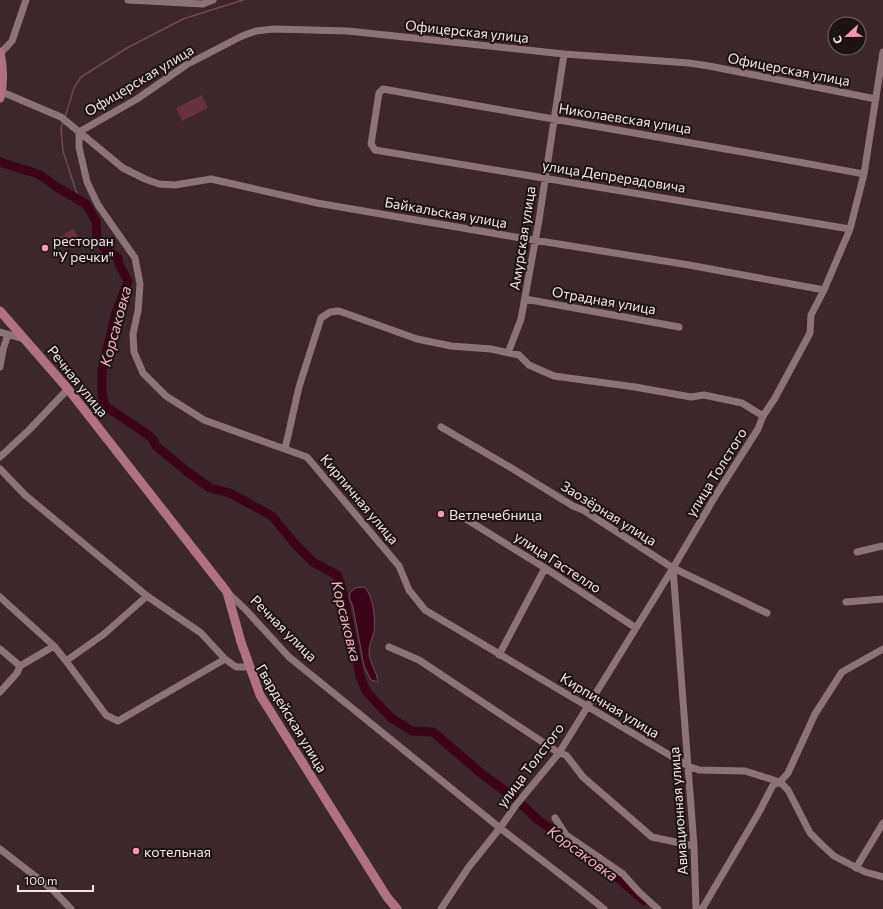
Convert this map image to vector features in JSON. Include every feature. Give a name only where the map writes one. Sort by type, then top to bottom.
[{"type":"main road","points":[[0,53],[3,73],[1,95]]},
{"type":"main road","name":"Речная улица","points":[[0,312],[68,389],[227,592]]},
{"type":"main road","points":[[227,592],[249,667]]},
{"type":"main road","name":"Гвардейская улица","points":[[249,667],[260,695],[387,897],[397,909]]},
{"type":"street","points":[[0,53],[12,41],[26,0]]},
{"type":"street","points":[[128,0],[203,4],[213,0]]},
{"type":"street","name":"Офицерская улица","points":[[79,132],[137,99],[186,65],[242,36],[256,31],[274,29],[348,31],[564,54],[689,63],[876,99]]},
{"type":"street","name":"улица Толстого","points":[[441,909],[468,868],[559,753],[673,568],[716,495],[758,429],[763,416],[775,398],[810,333],[811,315],[824,290],[850,229],[864,174],[883,52]]},
{"type":"street","name":"Амурская улица","points":[[508,353],[521,319],[525,299],[539,220],[544,178],[564,54]]},
{"type":"street","name":"Николаевская улица","points":[[375,150],[371,144],[379,93],[383,89],[554,120],[707,145],[864,174]]},
{"type":"street","points":[[1,95],[52,112],[71,124],[79,132]]},
{"type":"street","name":"Байкальская улица","points":[[79,132],[123,168],[159,184],[175,185],[212,179],[317,203],[689,265],[824,290]]},
{"type":"street","name":"Кирпичная улица","points":[[79,132],[79,147],[87,182],[98,206],[135,258],[140,284],[138,311],[133,334],[134,352],[143,373],[166,396],[204,420],[307,457],[399,566],[409,590],[425,610],[688,766],[699,770],[745,771],[780,782]]},
{"type":"street","name":"улица Депрерадовича","points":[[375,150],[850,229]]},
{"type":"street","name":"Отрадная улица","points":[[525,299],[679,327]]},
{"type":"street","points":[[285,449],[299,387],[321,318],[330,312],[339,311],[417,339],[451,346],[491,349],[519,355],[529,365],[554,376],[635,387],[691,397],[704,395],[742,403],[763,416]]},
{"type":"street","points":[[0,332],[24,339]]},
{"type":"street","points":[[0,338],[8,334]]},
{"type":"street","points":[[0,367],[2,350],[8,334]]},
{"type":"street","points":[[0,457],[29,430],[68,389]]},
{"type":"street","name":"Заозёрная улица","points":[[441,427],[573,506],[583,510],[673,568],[767,613]]},
{"type":"street","name":"Гвардейская улица","points":[[0,469],[25,495],[147,596],[201,633],[225,660],[236,667],[249,667]]},
{"type":"street","name":"улица Гастелло","points":[[466,519],[545,568],[636,628]]},
{"type":"street","points":[[857,552],[883,546]]},
{"type":"street","points":[[499,655],[545,568]]},
{"type":"street","name":"Авиационная улица","points":[[673,568],[694,846],[696,909]]},
{"type":"street","name":"Речная улица","points":[[227,592],[245,608],[289,657],[500,828],[604,909]]},
{"type":"street","points":[[66,661],[104,634],[147,596]]},
{"type":"street","points":[[0,597],[54,646],[106,716],[118,721],[225,660]]},
{"type":"street","points":[[846,602],[883,599]]},
{"type":"street","points":[[0,692],[17,673],[20,666],[54,646]]},
{"type":"street","points":[[389,647],[419,660],[559,753],[566,755],[583,777],[652,837],[694,846]]},
{"type":"street","points":[[0,649],[20,666]]},
{"type":"street","points":[[702,909],[758,814],[773,785],[780,782],[788,773],[815,714],[842,672],[883,649]]},
{"type":"street","points":[[780,782],[788,790],[810,833],[834,856],[874,876],[883,877]]},
{"type":"street","points":[[555,818],[566,835],[623,874],[658,909]]},
{"type":"street","points":[[856,868],[883,823]]},
{"type":"street","points":[[0,849],[53,890],[71,909]]},
{"type":"shaded area","points":[[202,95],[208,108],[182,121],[176,108]]},
{"type":"shaded area","points":[[73,229],[78,236],[61,248],[57,241],[60,237]]},
{"type":"shaded area","points":[[364,587],[370,595],[372,601],[375,627],[369,653],[378,682],[371,680],[364,666],[353,607],[349,597],[350,593],[355,588]]},
{"type":"waterway","points":[[65,117],[74,88],[81,77],[127,48],[183,19],[243,0]]},
{"type":"waterway","points":[[63,123],[61,127],[63,151],[77,194],[86,204]]},
{"type":"waterway","name":"Корсаковка","points":[[0,162],[38,174],[86,204],[96,221],[97,238],[104,248],[118,258],[119,264],[128,281],[115,316],[102,371],[102,394],[105,406],[152,438],[156,446],[210,488],[230,493],[272,516],[295,544],[313,562],[337,575],[341,585],[360,676],[366,691],[390,717],[412,731],[433,732],[482,774],[516,799],[538,820],[563,836],[618,878],[644,901]]},
{"type":"place","name":"ресторан \"У речки\"","points":[[45,248]]},
{"type":"place","name":"Ветлечебница","points":[[441,514]]},
{"type":"place","name":"котельная","points":[[136,851]]}]
